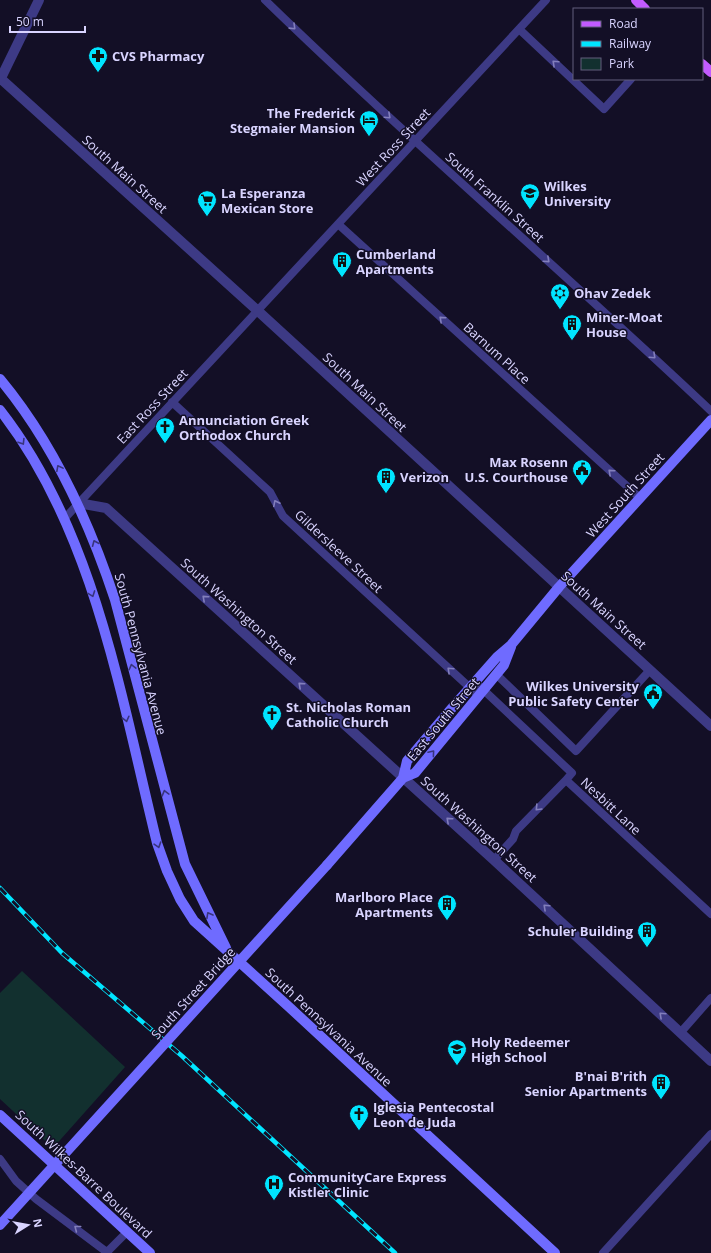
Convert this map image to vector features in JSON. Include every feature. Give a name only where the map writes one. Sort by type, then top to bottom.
[{"type":"main road","points":[[636,0],[644,8]]},
{"type":"main road","points":[[703,65],[711,72]]},
{"type":"main road","name":"South Pennsylvania Avenue","points":[[0,379],[46,444],[78,503],[101,558],[115,600],[184,864],[227,950]]},
{"type":"main road","name":"South Pennsylvania Avenue","points":[[0,410],[37,467],[65,518],[102,622],[157,843],[167,871],[180,899],[194,921],[555,1253]]},
{"type":"main road","name":"West South Street","points":[[559,587],[711,420]]},
{"type":"main road","name":"East South Street","points":[[403,778],[407,761],[472,685],[511,645],[559,587]]},
{"type":"main road","name":"East South Street","points":[[403,778],[415,773],[497,675],[504,665],[511,645]]},
{"type":"main road","name":"South Street Bridge","points":[[0,1225],[327,865],[403,778]]},
{"type":"main road","name":"South Wilkes-Barre Boulevard","points":[[0,1115],[150,1253]]},
{"type":"street","points":[[0,79],[39,0]]},
{"type":"street","name":"South Franklin Street","points":[[265,0],[415,141],[639,343],[711,411]]},
{"type":"street","name":"West Ross Street","points":[[258,311],[546,0]]},
{"type":"street","points":[[519,29],[573,80]]},
{"type":"street","name":"South Main Street","points":[[0,79],[258,311],[711,726]]},
{"type":"street","points":[[573,80],[604,109],[631,80]]},
{"type":"street","name":"Barnum Place","points":[[338,224],[640,498]]},
{"type":"street","name":"East Ross Street","points":[[65,518],[258,311]]},
{"type":"street","name":"Gildersleeve Street","points":[[172,402],[270,492],[282,516],[481,693]]},
{"type":"street","name":"South Washington Street","points":[[78,503],[106,508],[494,860],[711,1061]]},
{"type":"street","points":[[497,675],[576,751],[650,670]]},
{"type":"street","name":"Nesbitt Lane","points":[[481,693],[572,773],[566,780],[711,914]]},
{"type":"street","points":[[494,860],[513,839],[516,831],[566,780]]},
{"type":"street","points":[[681,1032],[711,998]]},
{"type":"street","points":[[603,1253],[711,1134]]},
{"type":"street","points":[[0,1159],[16,1181],[36,1199],[108,1252],[127,1232]]},
{"type":"green space","points":[[22,971],[125,1067],[53,1148],[0,1099],[0,993]]},
{"type":"railway","points":[[0,888],[62,953],[182,1056],[395,1253]]},
{"type":"place","name":"CVS Pharmacy","points":[[98,73]]},
{"type":"place","name":"The Frederick Stegmaier Mansion","points":[[369,137]]},
{"type":"place","name":"Wilkes University","points":[[530,210]]},
{"type":"place","name":"La Esperanza Mexican Store","points":[[207,217]]},
{"type":"place","name":"Cumberland Apartments","points":[[342,278]]},
{"type":"place","name":"Ohav Zedek","points":[[560,310]]},
{"type":"place","name":"Miner-Moat House","points":[[572,341]]},
{"type":"place","name":"Annunciation Greek Orthodox Church","points":[[165,444]]},
{"type":"place","name":"Max Rosenn U.S. Courthouse","points":[[582,486]]},
{"type":"place","name":"Verizon","points":[[386,494]]},
{"type":"place","name":"Wilkes University Public Safety Center","points":[[653,710]]},
{"type":"place","name":"St. Nicholas Roman Catholic Church","points":[[272,731]]},
{"type":"place","name":"Marlboro Place Apartments","points":[[447,921]]},
{"type":"place","name":"Schuler Building","points":[[647,948]]},
{"type":"place","name":"Holy Redeemer High School","points":[[457,1066]]},
{"type":"place","name":"B'nai B'rith Senior Apartments","points":[[661,1100]]},
{"type":"place","name":"Iglesia Pentecostal Leon de Juda","points":[[359,1131]]},
{"type":"place","name":"CommunityCare Express Kistler Clinic","points":[[274,1201]]}]
